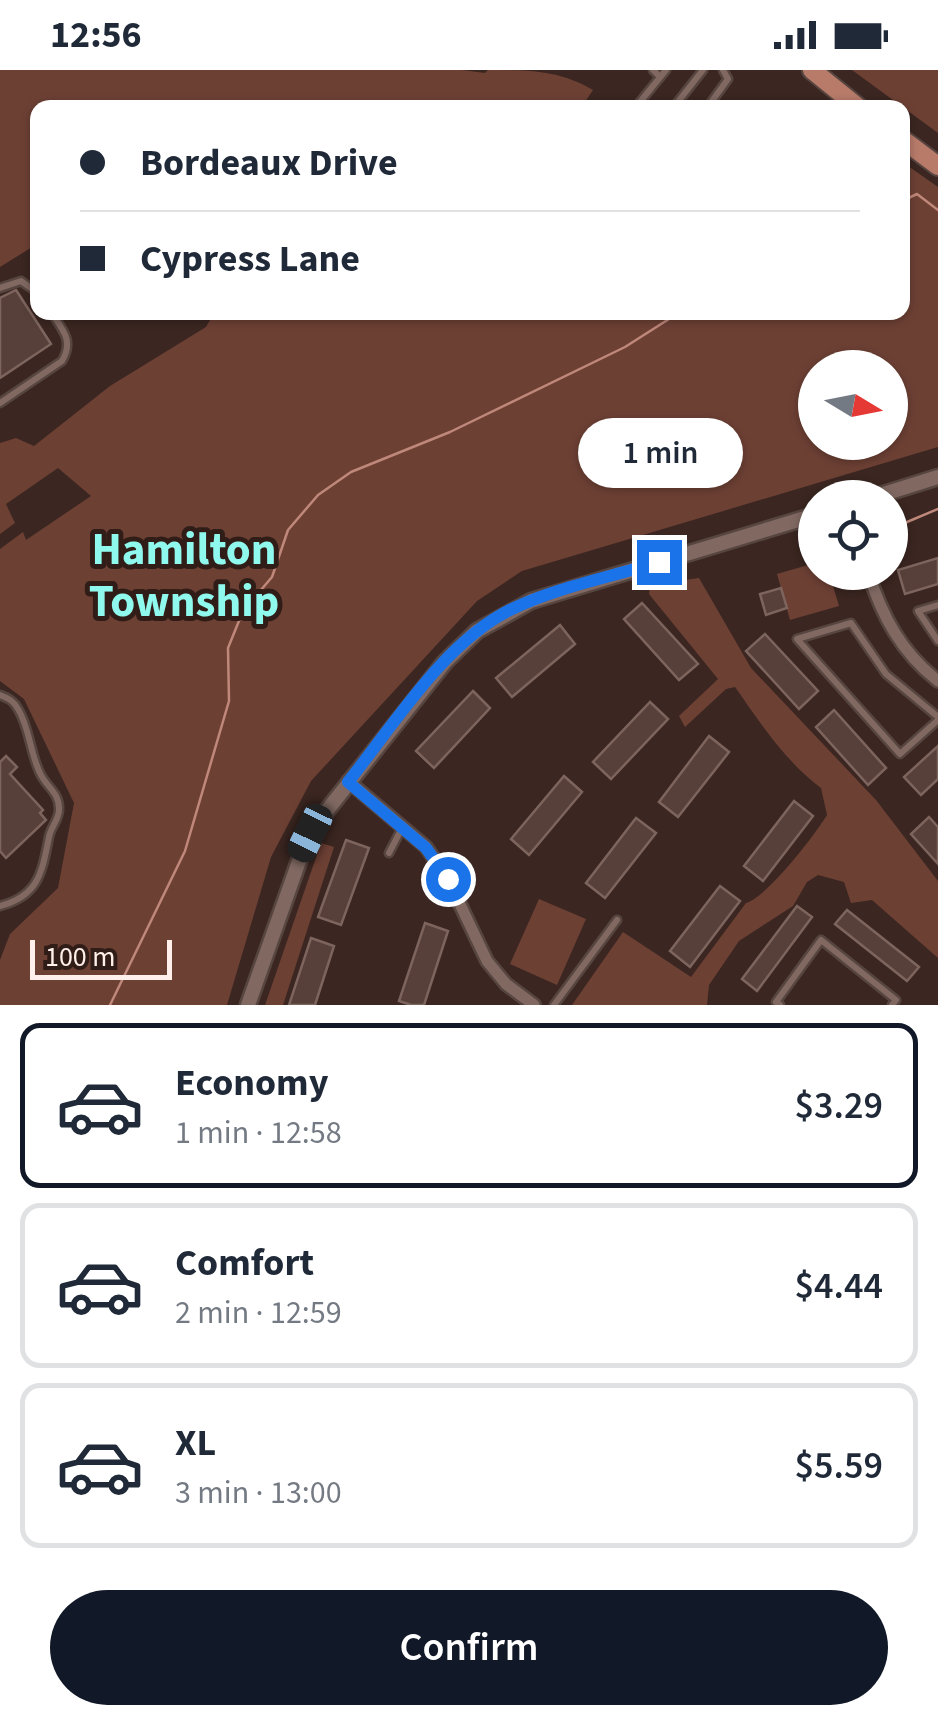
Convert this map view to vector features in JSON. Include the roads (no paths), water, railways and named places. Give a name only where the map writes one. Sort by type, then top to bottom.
[{"type":"main road","points":[[812,70],[849,100]]},
{"type":"main road","points":[[910,146],[938,166]]},
{"type":"street","points":[[908,486],[938,477]]},
{"type":"street","points":[[248,1005],[299,854],[322,814],[445,662],[494,619],[531,601],[798,519]]},
{"type":"street","points":[[875,590],[888,624],[914,659],[938,680]]},
{"type":"street","points":[[348,782],[403,827],[439,864],[496,974],[534,1005]]},
{"type":"lane","points":[[641,100],[663,73],[653,70]]},
{"type":"lane","points":[[679,100],[703,70]]},
{"type":"lane","points":[[713,100],[728,78],[723,70]]},
{"type":"lane","points":[[0,288],[22,281],[30,287]]},
{"type":"lane","points":[[0,403],[62,360],[67,352],[66,333],[57,320]]},
{"type":"lane","points":[[938,604],[918,611],[938,641]]},
{"type":"lane","points":[[851,623],[886,674],[938,719],[900,754],[797,638],[851,623]]},
{"type":"lane","points":[[0,695],[13,702],[21,714],[38,768],[56,794],[60,811],[35,886],[24,898],[0,906]]},
{"type":"lane","points":[[389,854],[403,827]]},
{"type":"lane","points":[[554,1005],[617,920]]},
{"type":"lane","points":[[780,1005],[776,1002],[820,940],[896,1000],[892,1005]]},
{"type":"waterway","points":[[910,197],[917,194],[938,210]]},
{"type":"waterway","points":[[110,1005],[185,851],[229,701],[228,648],[243,611],[272,577],[288,530],[318,495],[351,472],[450,432],[625,347],[667,320]]},
{"type":"waterway","points":[[908,522],[938,509]]},
{"type":"district","name":"Hamilton Township","points":[[184,576]]}]
